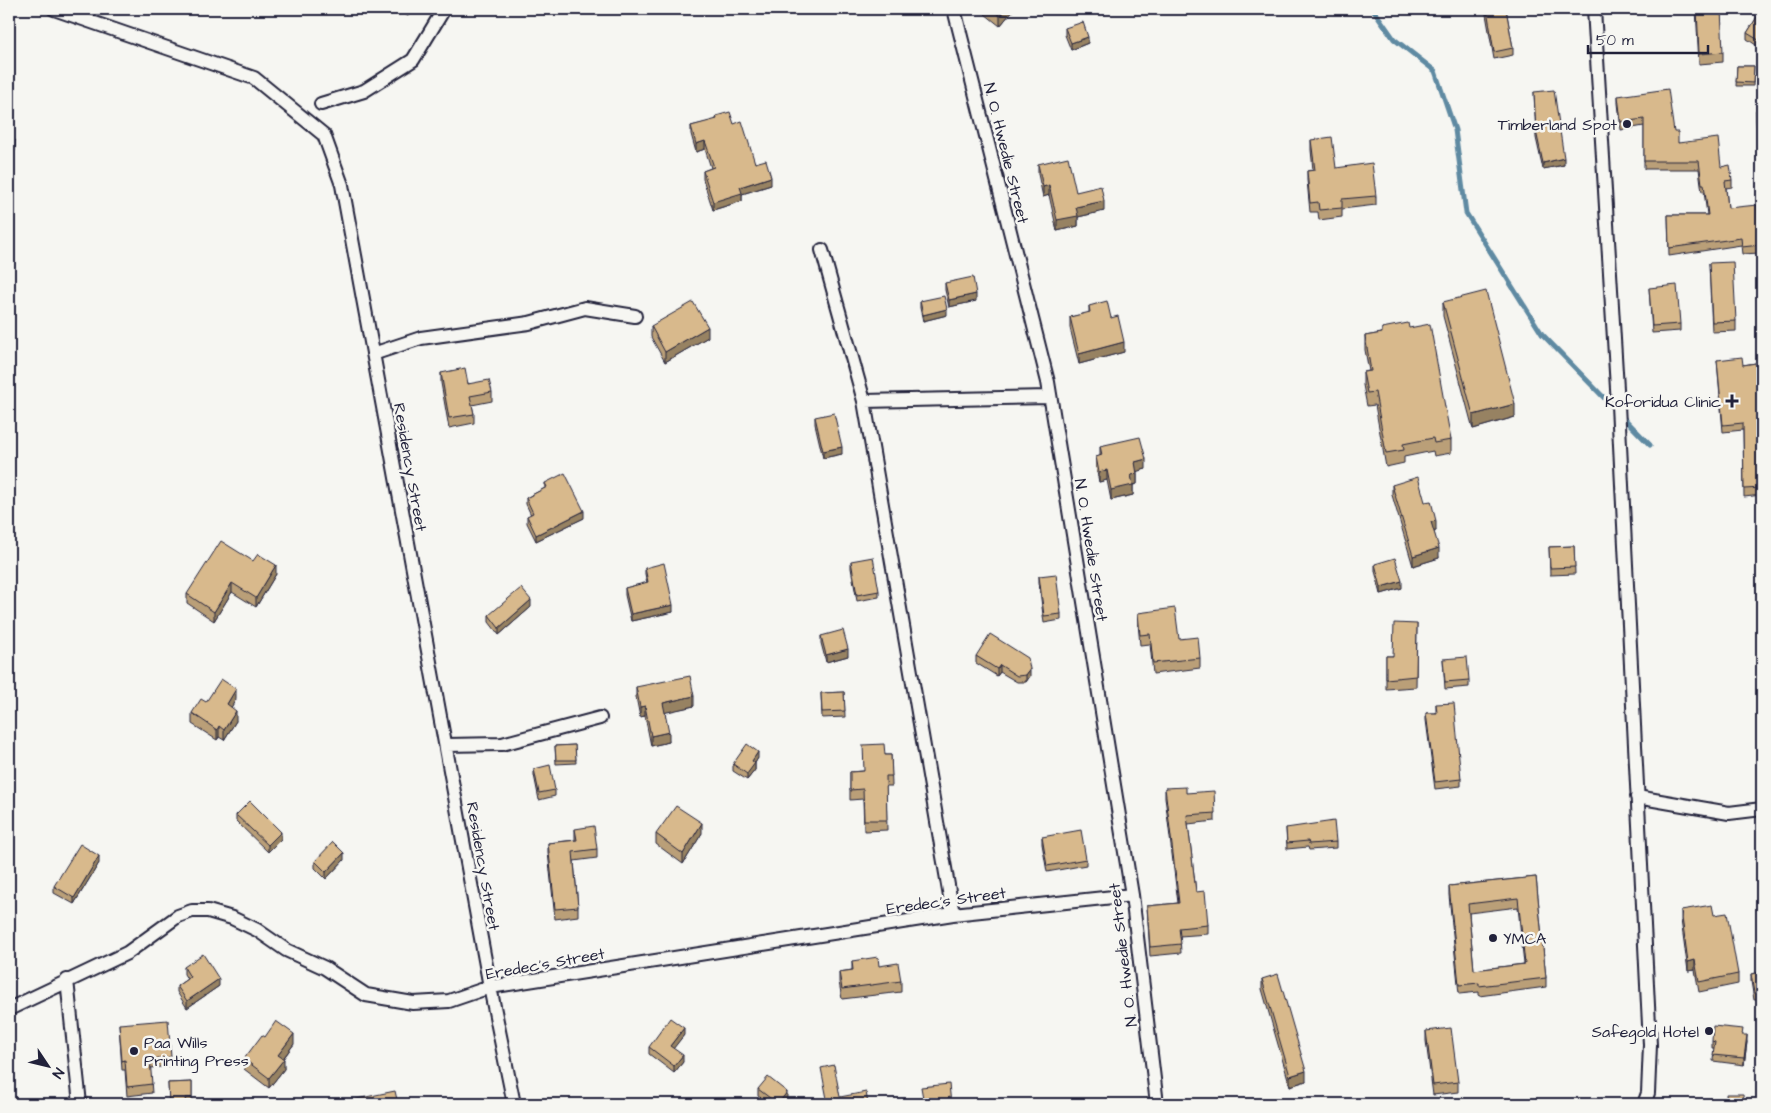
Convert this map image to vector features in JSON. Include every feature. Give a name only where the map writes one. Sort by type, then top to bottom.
[{"type":"street","name":"Residency Street","points":[[54,9],[254,78],[324,135],[342,185],[490,987],[514,1104]]},
{"type":"street","points":[[321,104],[364,91],[413,60],[444,9]]},
{"type":"street","name":"N. O. Hwedie Street","points":[[954,9],[1050,397],[1132,895],[1157,1104]]},
{"type":"street","points":[[1594,9],[1618,405],[1650,1045],[1648,1093],[1644,1104]]},
{"type":"street","points":[[822,250],[864,400],[953,914]]},
{"type":"street","points":[[373,354],[421,338],[529,323],[585,308],[635,316]]},
{"type":"street","points":[[864,400],[1050,397]]},
{"type":"street","points":[[446,745],[502,744],[600,718]]},
{"type":"street","points":[[1637,797],[1729,812],[1762,809]]},
{"type":"street","name":"Eredec's Street","points":[[9,1009],[127,953],[178,916],[192,911],[208,911],[232,918],[257,930],[286,950],[325,968],[366,995],[413,1003],[449,1001],[490,987],[953,914],[1132,895]]},
{"type":"street","points":[[67,980],[80,1104]]},
{"type":"building","points":[[991,9],[1006,9],[1000,16]]},
{"type":"building","points":[[1487,9],[1506,9],[1513,48],[1494,52]]},
{"type":"building","points":[[1697,9],[1721,9],[1723,52],[1699,54]]},
{"type":"building","points":[[1762,9],[1762,42],[1747,33]]},
{"type":"building","points":[[1083,22],[1088,37],[1071,43],[1065,28]]},
{"type":"building","points":[[1737,66],[1754,66],[1753,83],[1736,82]]},
{"type":"building","points":[[1668,89],[1674,132],[1678,132],[1678,143],[1718,138],[1721,167],[1730,165],[1732,180],[1725,181],[1728,208],[1757,205],[1760,245],[1742,247],[1741,238],[1669,248],[1668,215],[1708,215],[1699,161],[1644,161],[1644,119],[1621,122],[1618,96]]},
{"type":"building","points":[[1554,90],[1564,158],[1543,163],[1536,131],[1534,92]]},
{"type":"building","points":[[1762,109],[1762,151],[1759,151],[1756,110]]},
{"type":"building","points":[[730,112],[734,124],[742,121],[755,163],[766,160],[771,177],[740,187],[742,193],[713,202],[703,171],[714,167],[705,141],[696,144],[691,126],[717,119],[716,116]]},
{"type":"building","points":[[9,137],[15,140],[9,160]]},
{"type":"building","points":[[1332,137],[1336,168],[1372,163],[1376,196],[1342,199],[1342,208],[1319,210],[1318,202],[1310,203],[1307,171],[1315,170],[1311,140]]},
{"type":"building","points":[[1068,157],[1076,192],[1101,186],[1104,201],[1076,207],[1078,216],[1057,220],[1049,185],[1043,187],[1038,164]]},
{"type":"building","points":[[1733,262],[1736,321],[1712,322],[1709,263]]},
{"type":"building","points":[[973,277],[976,294],[949,300],[945,283]]},
{"type":"building","points":[[1677,285],[1680,324],[1652,326],[1649,288]]},
{"type":"building","points":[[1486,291],[1515,404],[1473,415],[1443,302]]},
{"type":"building","points":[[944,296],[947,309],[923,315],[920,301]]},
{"type":"building","points":[[1107,301],[1111,318],[1118,316],[1124,342],[1079,354],[1070,317],[1090,312],[1089,306]]},
{"type":"building","points":[[693,302],[708,327],[665,352],[651,326]]},
{"type":"building","points":[[1408,323],[1409,328],[1430,324],[1451,440],[1434,443],[1433,438],[1403,444],[1404,450],[1386,453],[1375,392],[1367,393],[1363,372],[1371,371],[1365,336],[1382,333],[1382,328]]},
{"type":"building","points":[[1742,357],[1743,365],[1762,362],[1762,488],[1744,489],[1743,423],[1723,425],[1717,360]]},
{"type":"building","points":[[465,368],[468,384],[489,380],[492,392],[470,396],[474,414],[449,418],[441,373]]},
{"type":"building","points":[[834,413],[842,447],[823,451],[815,417]]},
{"type":"building","points":[[1140,437],[1146,459],[1135,462],[1137,474],[1131,475],[1133,485],[1111,490],[1107,470],[1099,472],[1096,457],[1102,455],[1100,446]]},
{"type":"building","points":[[565,473],[584,511],[536,535],[527,516],[533,513],[526,498],[547,487],[545,483]]},
{"type":"building","points":[[1418,477],[1425,502],[1431,501],[1436,521],[1431,522],[1439,548],[1413,556],[1392,485]]},
{"type":"building","points":[[221,541],[253,561],[258,554],[276,565],[256,598],[232,583],[214,612],[187,594]]},
{"type":"building","points":[[1574,546],[1575,567],[1550,568],[1549,547]]},
{"type":"building","points":[[873,557],[879,591],[857,595],[851,561]]},
{"type":"building","points":[[1395,558],[1402,581],[1381,587],[1375,564]]},
{"type":"building","points":[[664,563],[673,605],[631,614],[625,588],[648,582],[645,568]]},
{"type":"building","points":[[1056,574],[1061,614],[1044,616],[1039,576]]},
{"type":"building","points":[[521,588],[531,600],[499,628],[489,615]]},
{"type":"building","points":[[1175,608],[1179,639],[1198,637],[1200,658],[1153,663],[1150,634],[1140,635],[1138,613]]},
{"type":"building","points":[[1394,623],[1417,624],[1416,676],[1386,679],[1386,656],[1393,656]]},
{"type":"building","points":[[843,630],[848,649],[826,655],[821,636]]},
{"type":"building","points":[[990,634],[1028,658],[1030,669],[1026,675],[1017,676],[1000,665],[997,669],[976,656]]},
{"type":"building","points":[[1467,657],[1469,680],[1445,682],[1443,659]]},
{"type":"building","points":[[690,676],[694,696],[663,703],[669,732],[651,736],[645,706],[640,707],[636,687]]},
{"type":"building","points":[[221,679],[236,689],[227,704],[236,711],[224,730],[219,726],[217,730],[192,713],[201,699],[206,702]]},
{"type":"building","points":[[844,692],[845,711],[822,712],[821,693]]},
{"type":"building","points":[[1454,703],[1461,779],[1435,782],[1426,713],[1437,713],[1436,704]]},
{"type":"building","points":[[747,744],[758,752],[752,761],[755,763],[747,774],[733,764]]},
{"type":"building","points":[[884,744],[885,755],[891,755],[892,776],[886,776],[887,820],[864,820],[863,789],[850,790],[850,772],[864,771],[863,745]]},
{"type":"building","points":[[575,745],[576,760],[556,760],[555,746]]},
{"type":"building","points":[[550,765],[555,790],[539,793],[534,769]]},
{"type":"building","points":[[1186,787],[1186,793],[1214,791],[1215,813],[1187,815],[1196,892],[1205,891],[1208,925],[1179,928],[1181,944],[1150,947],[1147,906],[1179,903],[1165,788]]},
{"type":"building","points":[[250,801],[281,832],[268,845],[236,815]]},
{"type":"building","points":[[676,806],[702,823],[683,854],[656,834]]},
{"type":"building","points":[[1334,821],[1336,842],[1309,844],[1308,841],[1287,843],[1286,828]]},
{"type":"building","points":[[594,826],[597,849],[573,852],[578,907],[555,909],[548,843],[577,840],[575,829]]},
{"type":"building","points":[[1081,830],[1086,859],[1047,866],[1042,837]]},
{"type":"building","points":[[333,842],[344,853],[326,872],[315,861]]},
{"type":"building","points":[[80,844],[99,856],[74,898],[54,886]]},
{"type":"building","points":[[1536,877],[1546,978],[1479,986],[1479,983],[1459,985],[1449,886]],"holes":[[[1518,898],[1525,964],[1474,970],[1468,904]]]},
{"type":"building","points":[[1712,905],[1714,915],[1727,913],[1738,974],[1699,982],[1695,960],[1688,962],[1681,910]]},
{"type":"building","points":[[203,954],[219,979],[187,1001],[177,986],[190,977],[184,967]]},
{"type":"building","points":[[878,957],[879,966],[898,963],[901,981],[842,989],[839,972],[853,970],[852,961]]},
{"type":"building","points":[[1762,972],[1762,992],[1754,993],[1751,974]]},
{"type":"building","points":[[1278,974],[1306,1071],[1290,1076],[1262,979]]},
{"type":"building","points":[[670,1018],[684,1028],[670,1046],[683,1055],[674,1066],[649,1047]]},
{"type":"building","points":[[168,1020],[171,1057],[150,1059],[152,1084],[127,1087],[125,1060],[122,1061],[119,1024]]},
{"type":"building","points":[[276,1021],[294,1034],[278,1055],[284,1059],[269,1078],[244,1059],[262,1035],[265,1037]]},
{"type":"building","points":[[1713,1026],[1743,1029],[1742,1035],[1747,1035],[1744,1058],[1713,1055],[1715,1042],[1712,1041]]},
{"type":"building","points":[[1451,1028],[1458,1082],[1433,1085],[1426,1031]]},
{"type":"building","points":[[834,1065],[840,1097],[866,1092],[868,1104],[828,1104],[821,1068]]},
{"type":"building","points":[[768,1077],[787,1092],[778,1104],[758,1089]]},
{"type":"building","points":[[192,1082],[192,1098],[185,1098],[186,1104],[169,1104],[168,1083]]},
{"type":"building","points":[[949,1084],[951,1104],[924,1104],[921,1087]]},
{"type":"building","points":[[395,1091],[398,1104],[342,1104],[342,1102]]},
{"type":"building","points":[[1726,1094],[1743,1094],[1744,1104],[1727,1104]]},
{"type":"waterway","points":[[1373,9],[1394,39],[1435,71],[1455,130],[1466,213],[1542,334],[1650,445]]},
{"type":"place","name":"Timberland Spot","points":[[1627,124]]},
{"type":"place","name":"Koforidua Clinic","points":[[1732,401]]},
{"type":"place","name":"YMCA","points":[[1493,938]]},
{"type":"place","name":"Safegold Hotel","points":[[1709,1031]]},
{"type":"place","name":"Paa Wills Printing Press","points":[[134,1051]]}]
